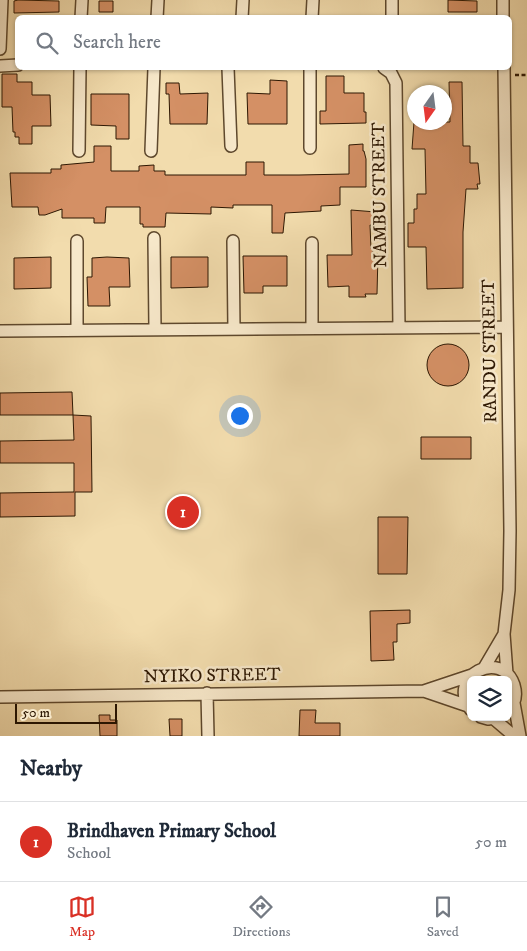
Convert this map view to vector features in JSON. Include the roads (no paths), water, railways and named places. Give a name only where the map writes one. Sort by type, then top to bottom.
[{"type":"street","points":[[0,49],[2,0]]},
{"type":"street","points":[[81,15],[82,0]]},
{"type":"street","points":[[157,15],[158,0]]},
{"type":"street","points":[[242,0],[242,15]]},
{"type":"street","points":[[312,15],[313,0]]},
{"type":"street","points":[[392,0],[392,15]]},
{"type":"street","points":[[503,0],[503,15]]},
{"type":"street","points":[[0,66],[15,65]]},
{"type":"street","points":[[78,151],[80,70]]},
{"type":"street","points":[[151,150],[154,70]]},
{"type":"street","points":[[228,70],[231,146]]},
{"type":"street","points":[[310,70],[310,148]]},
{"type":"street","name":"NAMBU STREET","points":[[390,70],[396,83],[399,328]]},
{"type":"street","name":"RANDU STREET","points":[[504,70],[510,564],[504,634],[507,674]]},
{"type":"street","points":[[154,238],[155,329]]},
{"type":"street","points":[[77,241],[78,330]]},
{"type":"street","points":[[233,241],[234,329]]},
{"type":"street","points":[[312,243],[312,328]]},
{"type":"street","points":[[0,331],[507,327]]},
{"type":"street","name":"RANDU STREET","points":[[484,668],[504,634]]},
{"type":"street","points":[[484,668],[496,668],[507,674]]},
{"type":"street","name":"NYIKO STREET","points":[[0,697],[424,691],[472,675],[484,668]]},
{"type":"street","name":"RANDU STREET","points":[[512,681],[516,690],[512,704]]},
{"type":"street","points":[[467,683],[464,693],[467,702]]},
{"type":"street","name":"NYIKO STREET","points":[[424,691],[467,707]]},
{"type":"street","points":[[207,693],[208,736]]},
{"type":"street","name":"RANDU STREET","points":[[512,710],[520,736]]},
{"type":"street","points":[[499,721],[514,736]]},
{"type":"place","name":"Brindhaven Primary School","points":[[183,512]]}]
